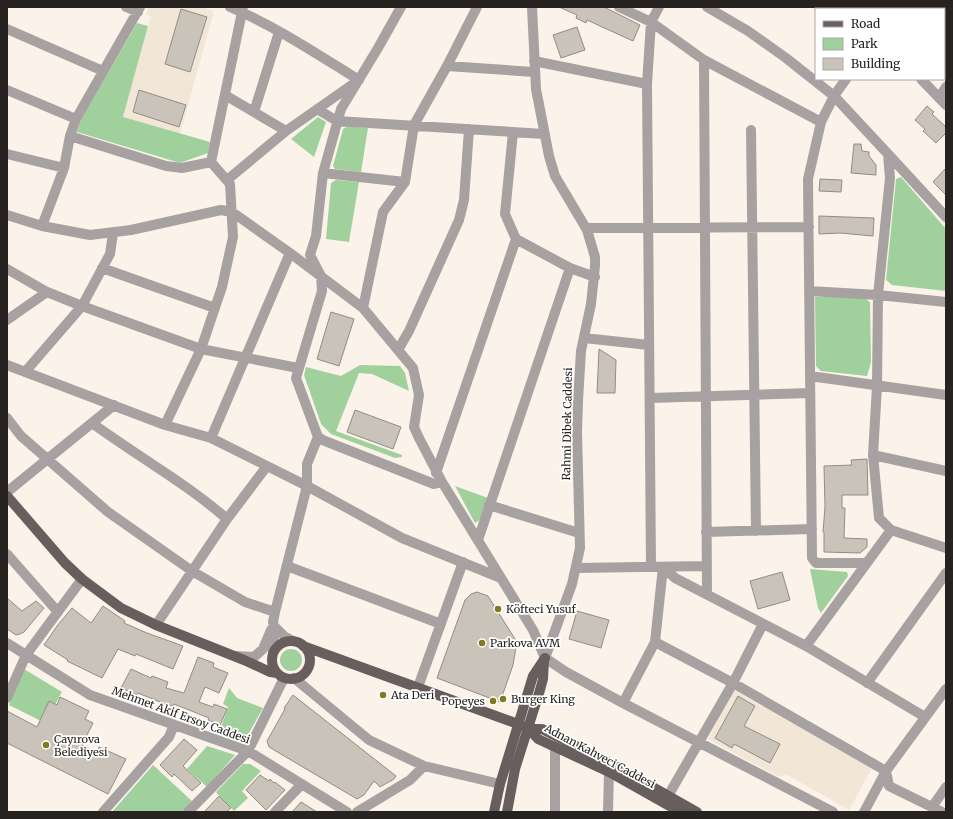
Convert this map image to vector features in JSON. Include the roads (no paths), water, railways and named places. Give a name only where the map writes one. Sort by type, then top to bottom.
[{"type":"main road","points":[[7,496],[65,563],[82,579],[121,608],[156,625],[270,672],[285,676],[304,673],[309,662],[307,651],[304,646],[293,641],[281,643],[273,655],[274,668],[285,676]]},
{"type":"main road","name":"Adnan Kahveci Caddesi","points":[[304,646],[529,728],[538,738],[609,772],[680,812]]},
{"type":"main road","points":[[244,660],[273,655]]},
{"type":"main road","points":[[309,662],[329,655]]},
{"type":"main road","name":"Rahmi Dibek Caddesi","points":[[494,812],[500,784],[533,676],[545,658]]},
{"type":"main road","name":"Rahmi Dibek Caddesi","points":[[507,812],[515,770],[543,679],[545,658]]},
{"type":"main road","points":[[529,728],[542,729],[612,764],[697,812]]},
{"type":"street","points":[[42,226],[64,168],[70,136],[76,119],[139,10],[126,7]]},
{"type":"street","points":[[230,7],[243,10],[359,80]]},
{"type":"street","points":[[401,7],[341,109],[337,121],[323,173],[316,236],[310,255],[321,276],[322,291],[296,378],[318,437],[325,442],[434,484],[442,482]]},
{"type":"street","points":[[362,308],[383,212],[405,182],[414,125],[447,66],[477,7]]},
{"type":"street","name":"Rahmi Dibek Caddesi","points":[[532,7],[536,89],[544,134],[555,176],[586,228],[591,240],[595,257],[595,277],[580,366],[577,432],[580,548],[572,584],[545,658]]},
{"type":"street","points":[[619,7],[651,22],[704,60],[821,122]]},
{"type":"street","points":[[651,567],[647,84],[651,22],[658,7]]},
{"type":"street","points":[[707,7],[748,31],[786,58],[834,96],[946,217]]},
{"type":"street","points":[[211,162],[243,10]]},
{"type":"street","points":[[7,29],[103,71]]},
{"type":"street","points":[[254,112],[279,32]]},
{"type":"street","points":[[704,60],[706,594]]},
{"type":"street","points":[[447,66],[534,67],[647,84]]},
{"type":"street","points":[[227,180],[286,131],[359,80]]},
{"type":"street","points":[[845,80],[834,96],[821,122],[808,179],[812,558],[816,563],[867,563]]},
{"type":"street","points":[[922,80],[943,102]]},
{"type":"street","points":[[943,102],[946,87]]},
{"type":"street","points":[[7,90],[76,119]]},
{"type":"street","points":[[225,95],[286,131]]},
{"type":"street","points":[[317,109],[337,121],[544,134]]},
{"type":"street","points":[[398,350],[409,331],[459,220],[464,200],[469,129]]},
{"type":"street","points":[[751,130],[756,531]]},
{"type":"street","points":[[513,132],[505,214],[516,239],[570,268],[595,277]]},
{"type":"street","points":[[70,136],[166,166],[182,168],[211,162]]},
{"type":"street","points":[[7,154],[64,168]]},
{"type":"street","points":[[888,154],[890,178],[878,295],[877,386],[873,455],[879,518],[891,530],[946,548]]},
{"type":"street","points":[[165,424],[201,349],[222,287],[233,237],[230,184],[211,162]]},
{"type":"street","points":[[323,173],[405,182]]},
{"type":"street","points":[[7,215],[42,226],[90,235],[180,221],[221,210],[232,212],[290,252],[362,308],[413,368],[419,395],[414,427],[436,473],[533,630],[545,658],[566,672],[623,704],[833,812]]},
{"type":"street","points":[[586,228],[808,227]]},
{"type":"street","points":[[25,372],[82,306],[110,254],[113,232]]},
{"type":"street","points":[[436,473],[516,239]]},
{"type":"street","points":[[211,438],[290,252]]},
{"type":"street","points":[[102,268],[215,308]]},
{"type":"street","points":[[478,540],[570,268]]},
{"type":"street","points":[[7,269],[47,292],[201,349],[298,368]]},
{"type":"street","points":[[809,291],[878,295],[946,302]]},
{"type":"street","points":[[7,320],[47,292]]},
{"type":"street","points":[[584,338],[649,345]]},
{"type":"street","points":[[7,365],[165,424],[211,438],[307,486],[402,538],[501,578]]},
{"type":"street","points":[[810,378],[817,377],[946,395]]},
{"type":"street","points":[[650,398],[810,393]]},
{"type":"street","points":[[7,492],[114,405]]},
{"type":"street","points":[[7,418],[21,436],[108,512],[192,571],[245,602],[275,612]]},
{"type":"street","points":[[92,423],[122,445],[208,502],[228,519]]},
{"type":"street","points":[[273,655],[275,612],[307,486],[307,464],[318,437]]},
{"type":"street","points":[[873,455],[946,471]]},
{"type":"street","points":[[156,625],[228,519],[267,466]]},
{"type":"street","points":[[489,505],[579,533]]},
{"type":"street","points":[[706,532],[812,529]]},
{"type":"street","points":[[806,646],[891,530]]},
{"type":"street","points":[[7,554],[58,612]]},
{"type":"street","points":[[418,687],[463,562]]},
{"type":"street","points":[[287,566],[441,624]]},
{"type":"street","points":[[576,568],[706,566]]},
{"type":"street","points":[[663,567],[676,578],[806,646],[925,717]]},
{"type":"street","points":[[623,704],[655,642],[663,567]]},
{"type":"street","points":[[867,683],[946,573]]},
{"type":"street","points":[[7,698],[26,655],[82,579]]},
{"type":"street","points":[[274,624],[284,636],[293,641]]},
{"type":"street","points":[[233,656],[254,657],[263,649],[274,624]]},
{"type":"street","points":[[668,796],[733,683],[763,624]]},
{"type":"street","points":[[655,642],[733,683],[886,771],[889,786],[942,812]]},
{"type":"street","name":"Mehmet Akif Ersoy Caddesi","points":[[7,643],[90,695],[248,751],[347,812]]},
{"type":"street","points":[[188,812],[248,751],[285,676],[369,740],[424,766],[500,784]]},
{"type":"street","points":[[864,812],[886,771],[946,689]]},
{"type":"street","points":[[103,812],[169,737],[174,725]]},
{"type":"street","points":[[555,747],[555,812]]},
{"type":"street","points":[[357,812],[410,780],[424,766]]},
{"type":"street","points":[[608,812],[609,772]]},
{"type":"street","points":[[275,812],[302,784]]},
{"type":"street","points":[[932,806],[946,787]]},
{"type":"place","name":"Köfteci Yusuf","points":[[498,609]]},
{"type":"place","name":"Parkova AVM","points":[[482,643]]},
{"type":"place","name":"Ata Deri","points":[[383,695]]},
{"type":"place","name":"Burger King","points":[[503,699]]},
{"type":"place","name":"Popeyes","points":[[493,701]]},
{"type":"place","name":"Çayırova Belediyesi","points":[[46,745]]}]
